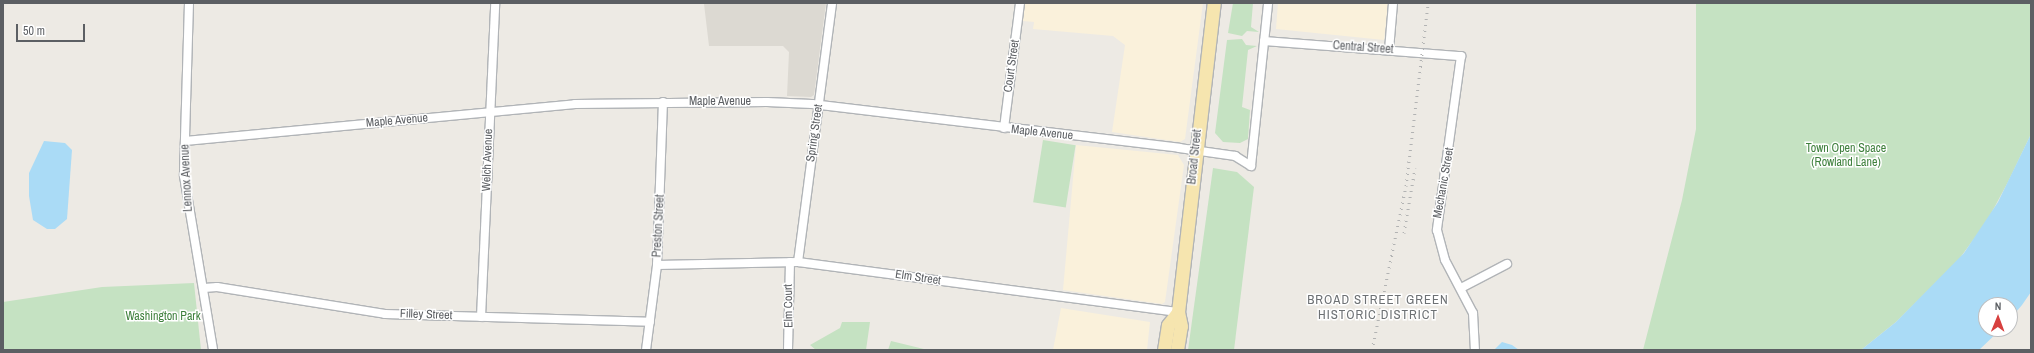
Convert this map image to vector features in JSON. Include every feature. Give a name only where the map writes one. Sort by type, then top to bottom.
[{"type":"main road","name":"Broad Street","points":[[1177,350],[1181,326],[1178,312],[1214,3]]},
{"type":"main road","name":"Broad Street","points":[[1164,350],[1168,324],[1178,312]]},
{"type":"street","name":"Lennox Avenue","points":[[188,3],[184,141],[186,202],[204,288],[213,350]]},
{"type":"street","name":"Welch Avenue","points":[[482,317],[495,3]]},
{"type":"street","name":"Spring Street","points":[[794,262],[819,105],[832,3]]},
{"type":"street","name":"Court Street","points":[[1004,128],[1020,3]]},
{"type":"street","points":[[1264,40],[1268,3]]},
{"type":"street","points":[[1389,50],[1393,3]]},
{"type":"street","name":"Maple Avenue","points":[[184,141],[575,104],[663,102],[819,105],[1196,151],[1238,157],[1251,166],[1264,40]]},
{"type":"street","name":"Central Street","points":[[1264,40],[1461,56]]},
{"type":"street","name":"Mechanic Street","points":[[1461,56],[1437,230],[1442,253],[1473,313],[1475,350]]},
{"type":"street","name":"Preston Street","points":[[646,350],[658,264],[663,102]]},
{"type":"street","name":"Elm Street","points":[[658,264],[794,262],[1178,312]]},
{"type":"street","name":"Elm Court","points":[[788,350],[794,262]]},
{"type":"street","points":[[1461,288],[1507,264]]},
{"type":"street","name":"Filley Street","points":[[204,288],[217,287],[377,313],[650,322]]},
{"type":"shaded area","points":[[826,3],[814,95],[811,97],[787,96],[789,52],[783,46],[709,46],[704,4]]},
{"type":"shaded area","points":[[1025,3],[1203,3],[1185,139],[1180,142],[1112,132],[1125,45],[1113,36],[1033,29],[1034,22],[1023,21]]},
{"type":"shaded area","points":[[1278,3],[1388,3],[1384,40],[1276,29]]},
{"type":"shaded area","points":[[1076,145],[1178,155],[1184,165],[1165,302],[1162,304],[1063,290]]},
{"type":"shaded area","points":[[1061,308],[1150,322],[1147,350],[1053,350]]},
{"type":"green space","points":[[1233,3],[1253,3],[1251,27],[1259,32],[1247,31],[1242,36],[1228,33]]},
{"type":"green space","name":"Town Open Space (Rowland Lane)","points":[[1696,3],[2031,3],[2031,134],[2008,182],[1987,221],[1957,262],[1896,322],[1861,350],[1643,350],[1682,200],[1696,129]]},
{"type":"green space","points":[[1242,39],[1246,45],[1257,46],[1248,50],[1242,107],[1250,110],[1248,139],[1240,143],[1223,142],[1215,133],[1227,40]]},
{"type":"green space","points":[[1043,140],[1076,145],[1066,207],[1033,202]]},
{"type":"green space","points":[[1213,168],[1237,172],[1254,187],[1234,350],[1188,350]]},
{"type":"green space","name":"Washington Park","points":[[194,283],[201,350],[3,350],[3,302],[102,287]]},
{"type":"green space","points":[[842,322],[870,322],[866,350],[816,350],[810,345],[840,328]]},
{"type":"green space","points":[[891,341],[928,350],[888,350]]},
{"type":"water","points":[[2031,134],[2031,292],[2018,310],[2018,297],[1978,297],[1978,337],[1993,337],[1979,350],[1861,350],[1896,322],[1964,253],[1998,202]]},
{"type":"water","points":[[44,141],[65,143],[72,150],[67,219],[55,229],[47,229],[33,220],[29,196],[29,173]]},
{"type":"water","points":[[1502,342],[1512,345],[1519,350],[1494,350]]},
{"type":"railway","points":[[1372,350],[1406,186],[1428,3]]},
{"type":"railway","points":[[1404,233],[1415,168]]},
{"type":"district","name":"BROAD STREET GREEN HISTORIC DISTRICT","points":[[1378,308]]}]
